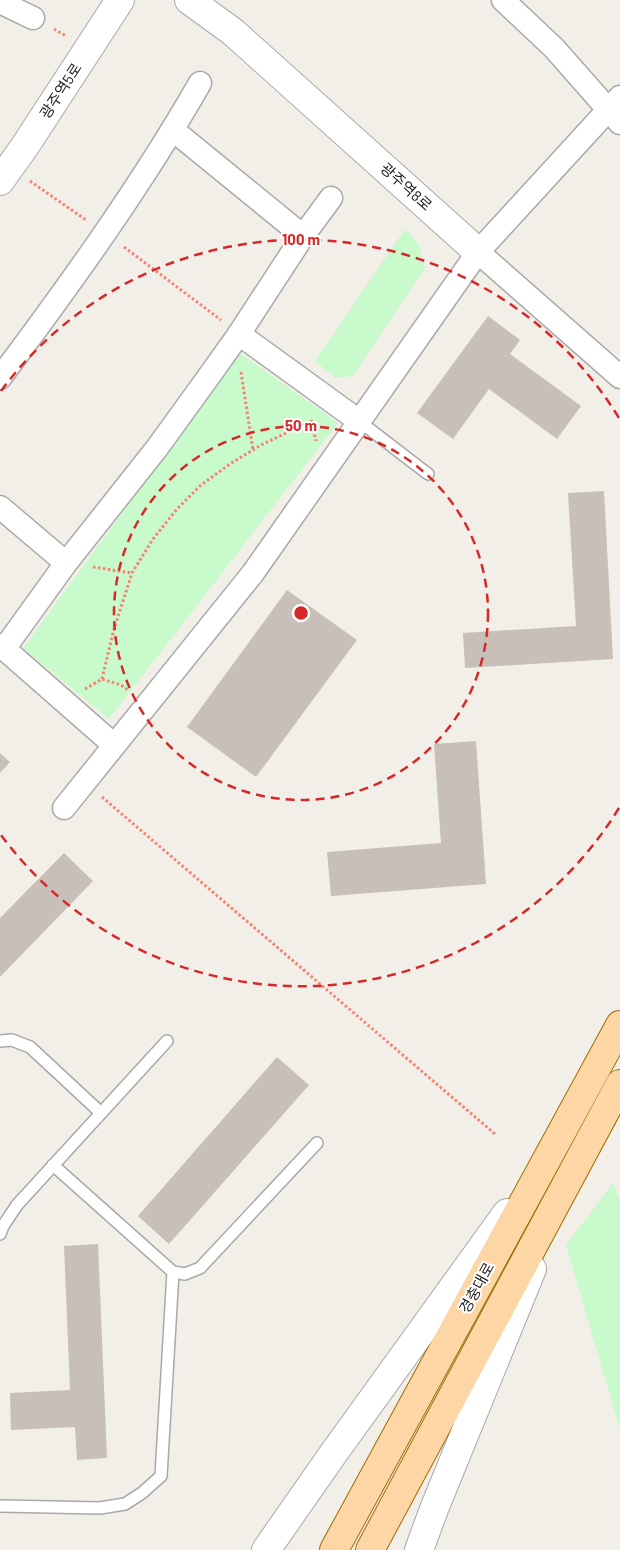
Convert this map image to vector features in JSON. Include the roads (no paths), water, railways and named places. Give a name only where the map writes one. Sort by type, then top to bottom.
[{"type":"main road","name":"경충대로","points":[[334,1550],[620,1025]]},
{"type":"main road","name":"경충대로","points":[[370,1550],[620,1084]]},
{"type":"street","name":"광주역5로","points":[[5,174],[120,0]]},
{"type":"street","name":"광주역8로","points":[[189,0],[233,32],[620,378]]},
{"type":"street","points":[[64,808],[253,573],[478,252],[616,110],[503,0]]},
{"type":"street","points":[[0,2],[33,18]]},
{"type":"street","points":[[0,378],[106,234],[173,130],[200,83]]},
{"type":"street","points":[[173,130],[303,236]]},
{"type":"street","points":[[114,745],[2,647],[157,448],[239,334],[303,236],[332,198]]},
{"type":"street","points":[[239,334],[359,421]]},
{"type":"street","points":[[0,507],[66,563]]},
{"type":"street","points":[[266,1550],[333,1454],[548,1158]]},
{"type":"street","points":[[419,1550],[569,1179]]},
{"type":"lane","points":[[359,421],[428,474]]},
{"type":"lane","points":[[0,1042],[12,1040],[30,1047],[101,1113]]},
{"type":"lane","points":[[0,1234],[2,1226],[17,1205],[167,1040]]},
{"type":"lane","points":[[53,1166],[173,1272],[185,1274],[200,1268],[317,1143]]},
{"type":"lane","points":[[0,1506],[100,1508],[125,1504],[142,1493],[161,1476],[173,1272]]}]
